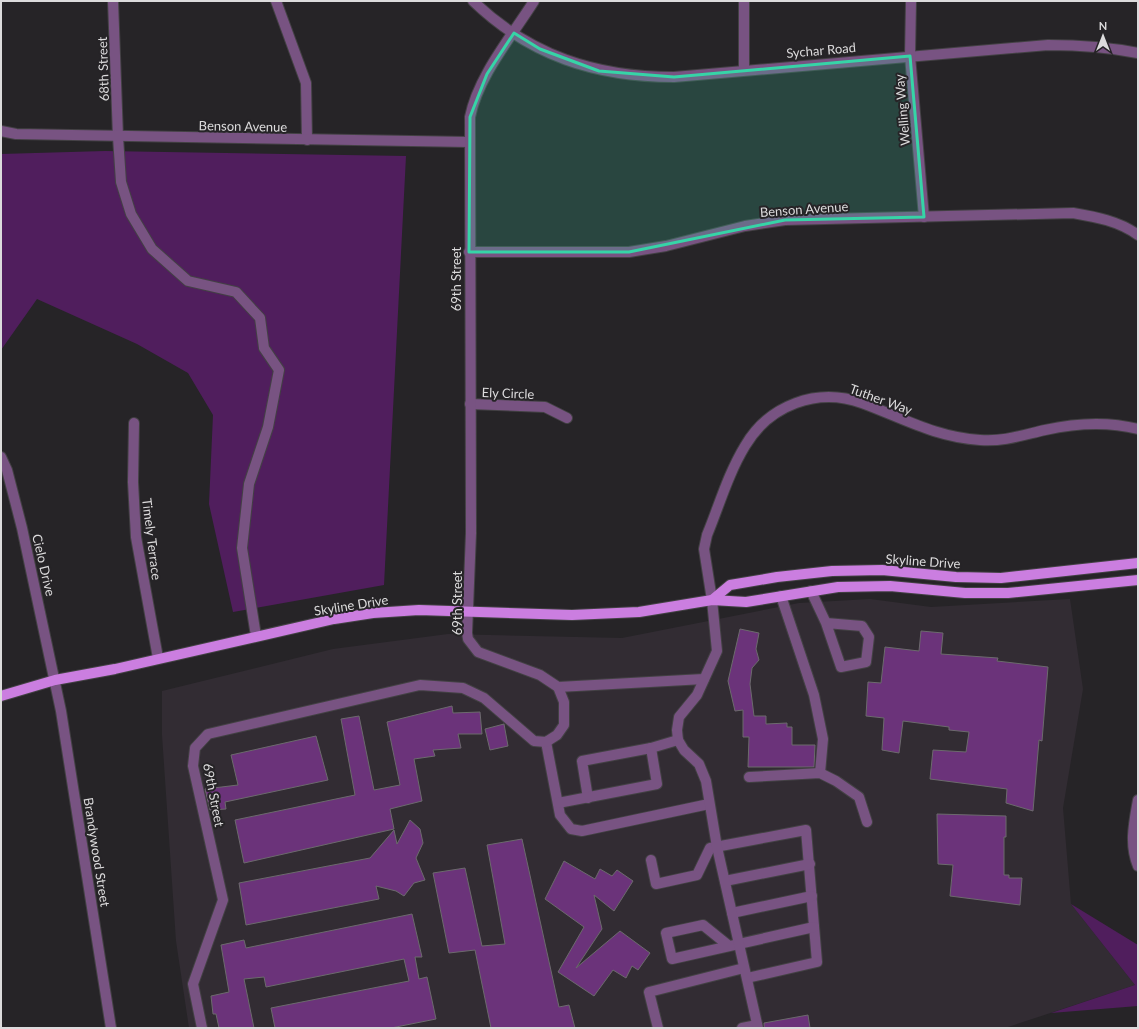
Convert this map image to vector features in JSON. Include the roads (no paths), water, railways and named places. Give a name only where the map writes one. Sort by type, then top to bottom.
[{"type":"main road","name":"Skyline Drive","points":[[712,600],[730,585],[832,570],[882,570],[956,577],[1001,578],[1138,563]]},
{"type":"main road","name":"Skyline Drive","points":[[1,696],[55,680],[115,669],[256,636],[373,612],[419,610],[572,615],[639,612],[712,600],[746,602],[838,587],[890,586],[965,593],[1008,593],[1138,580]]},
{"type":"street","name":"68th Street","points":[[113,1],[121,182],[131,214],[152,249],[188,281],[236,292],[260,318],[264,348],[280,370],[268,427],[249,484],[242,548],[256,636]]},
{"type":"street","points":[[276,1],[306,83],[307,140]]},
{"type":"street","points":[[472,1],[491,19],[514,33]]},
{"type":"street","name":"69th Street","points":[[534,1],[487,74],[472,106],[470,117],[469,252],[471,533],[468,639],[478,652],[540,675],[558,687]]},
{"type":"street","points":[[744,1],[744,70]]},
{"type":"street","name":"Welling Way","points":[[911,1],[910,56],[924,217]]},
{"type":"street","name":"Sychar Road","points":[[514,33],[540,49],[570,62],[599,71],[674,77],[1048,45],[1080,45],[1118,49],[1138,54]]},
{"type":"street","name":"Benson Avenue","points":[[1,130],[16,134],[469,142]]},
{"type":"street","name":"Benson Avenue","points":[[469,252],[629,252],[666,246],[746,226],[785,220],[1073,213],[1119,224],[1138,236]]},
{"type":"street","name":"Tuther Way","points":[[678,740],[677,730],[679,717],[697,695],[716,651],[712,600],[704,549],[707,535],[739,457],[750,437],[765,421],[788,406],[800,401],[828,397],[851,400],[929,430],[981,440],[1021,437],[1045,430],[1089,423],[1138,429]]},
{"type":"street","name":"Ely Circle","points":[[470,404],[545,407],[567,418]]},
{"type":"street","name":"Timely Terrace","points":[[134,423],[133,482],[136,537],[158,658]]},
{"type":"street","name":"Cielo Drive","points":[[1,457],[7,470],[22,528],[55,680]]},
{"type":"street","points":[[811,591],[826,623],[841,667],[866,662],[869,638],[862,626],[826,623]]},
{"type":"street","points":[[780,596],[814,695],[823,740],[820,773]]},
{"type":"street","name":"Brandywood Street","points":[[55,680],[111,1028]]},
{"type":"street","points":[[704,680],[558,687],[564,702],[564,725],[557,735],[546,742],[560,815],[571,829],[582,831],[709,804]]},
{"type":"street","name":"69th Street","points":[[202,1028],[192,984],[222,900],[193,766],[195,748],[208,734],[420,685],[434,685],[463,688],[484,698],[526,736],[534,741],[546,742]]},
{"type":"street","points":[[588,798],[582,761],[651,748],[678,740],[703,772],[717,847],[732,913],[734,944],[746,973],[758,1026],[742,1028]]},
{"type":"street","points":[[558,803],[657,784],[651,748]]},
{"type":"street","points":[[749,777],[820,773],[836,781],[859,797],[867,822]]},
{"type":"street","points":[[1138,800],[1132,837],[1132,847],[1138,866]]},
{"type":"street","points":[[651,860],[656,884],[697,875],[710,848],[806,830],[817,962],[746,973],[649,992],[658,1028]]},
{"type":"street","points":[[725,881],[810,864]]},
{"type":"street","points":[[732,913],[812,896]]},
{"type":"street","points":[[734,944],[703,925],[666,933],[672,959],[814,927]]}]
